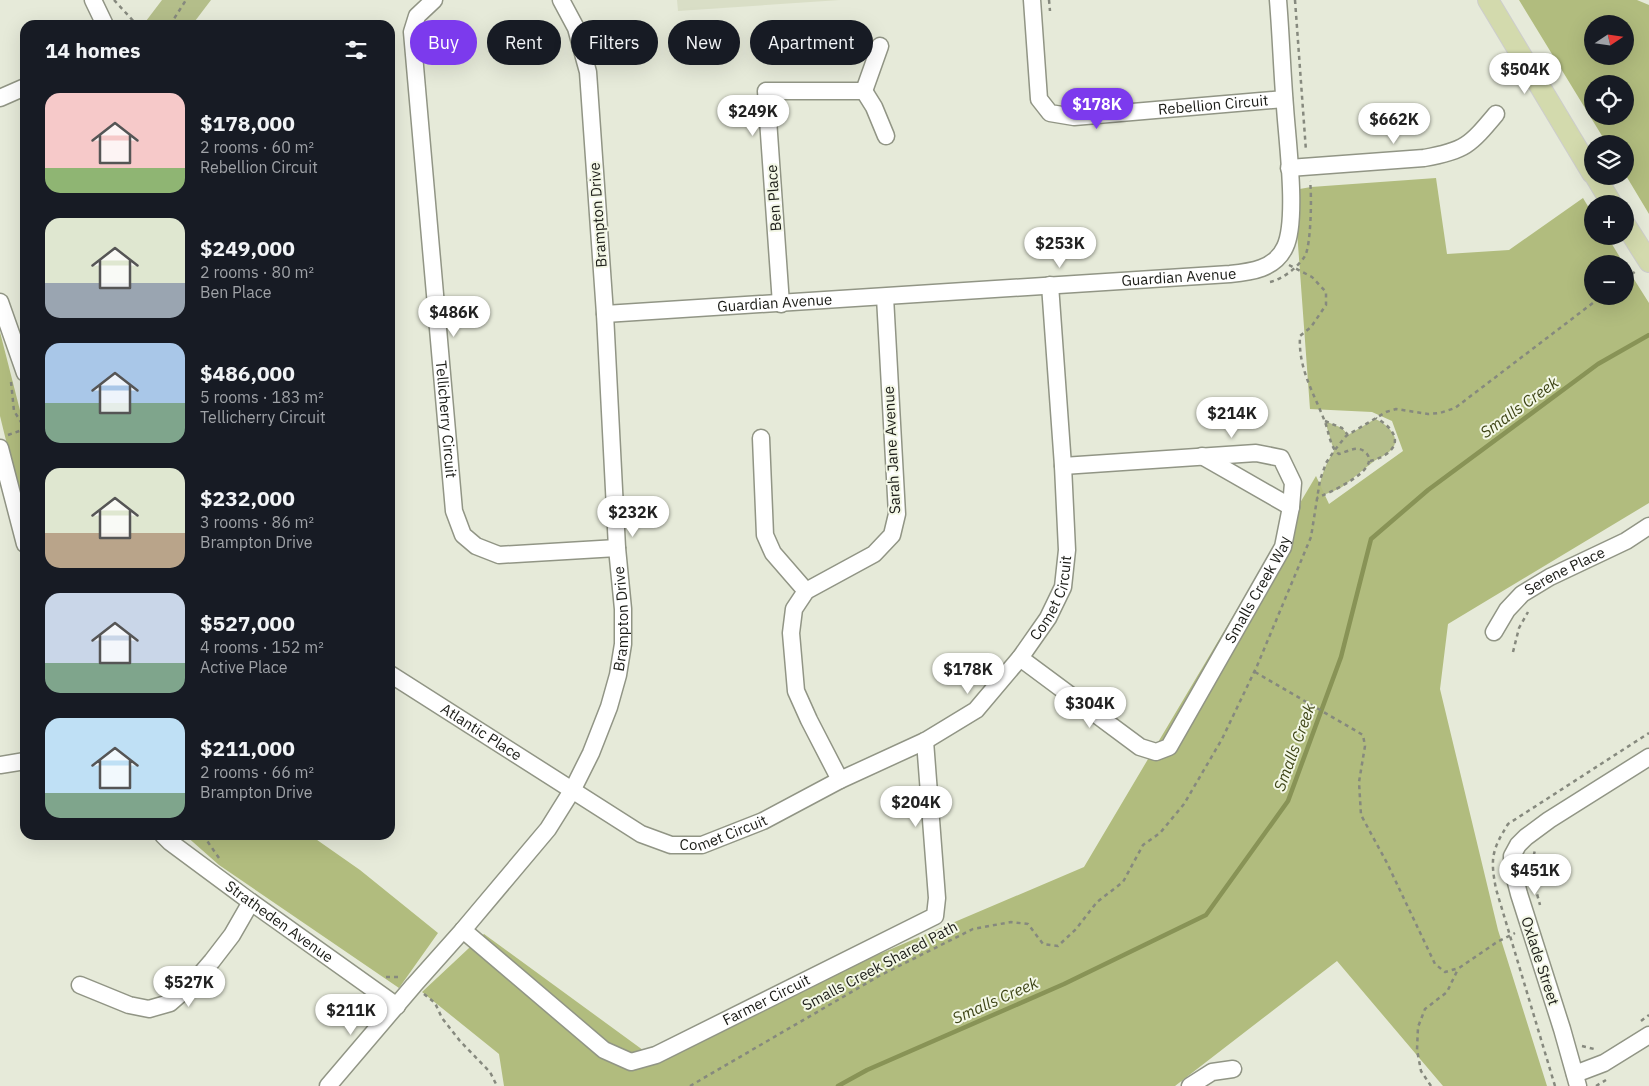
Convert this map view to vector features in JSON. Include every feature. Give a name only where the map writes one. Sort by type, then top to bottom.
[{"type":"main road","points":[[1488,0],[1584,159]]},
{"type":"main road","points":[[1633,245],[1642,267]]},
{"type":"street","points":[[93,0],[103,20]]},
{"type":"street","name":"Tellicherry Circuit","points":[[434,0],[417,16],[412,32],[454,511],[463,535],[476,546],[499,555],[618,548]]},
{"type":"street","name":"Brampton Drive","points":[[328,1086],[463,930],[548,828],[573,789],[591,753],[609,707],[618,675],[623,644],[623,610],[588,72],[576,28],[561,0]]},
{"type":"street","name":"Rebellion Circuit","points":[[1032,0],[1039,99],[1050,114],[1074,117],[1284,98]]},
{"type":"street","points":[[1277,259],[1285,248],[1290,233],[1290,168],[1278,0]]},
{"type":"street","points":[[880,46],[864,91],[874,107],[886,136]]},
{"type":"street","points":[[0,98],[20,89]]},
{"type":"street","name":"Ben Place","points":[[782,304],[766,91],[864,91]]},
{"type":"street","points":[[1290,168],[1424,158],[1446,154],[1464,148],[1477,137],[1496,114]]},
{"type":"street","name":"Guardian Avenue","points":[[604,314],[1230,274],[1264,268],[1277,259]]},
{"type":"street","name":"Comet Circuit","points":[[573,789],[641,834],[671,845],[702,845],[762,821],[840,780],[925,741],[976,710],[1020,658],[1048,618],[1062,587],[1067,550],[1050,285]]},
{"type":"street","name":"Sarah Jane Avenue","points":[[806,591],[874,554],[892,535],[897,514],[885,297]]},
{"type":"street","points":[[0,302],[18,373]]},
{"type":"street","points":[[761,438],[765,534],[773,553],[806,591],[794,609],[791,632],[796,691],[808,720],[840,780]]},
{"type":"street","points":[[2,448],[20,523]]},
{"type":"street","name":"Smalls Creek Way","points":[[1020,658],[1140,747],[1156,752],[1169,747],[1282,547],[1291,507],[1293,483],[1281,458],[1256,453],[1063,466]]},
{"type":"street","points":[[1202,456],[1291,507]]},
{"type":"street","name":"Serene Place","points":[[1494,632],[1507,610],[1522,594],[1550,577],[1626,541],[1649,526]]},
{"type":"street","name":"Atlantic Place","points":[[395,677],[573,789]]},
{"type":"street","name":"Farmer Circuit","points":[[463,930],[604,1050],[631,1062],[656,1055],[935,916],[937,898],[925,741]]},
{"type":"street","name":"Oxlade Street","points":[[1577,1080],[1518,894],[1512,867],[1512,856],[1518,845],[1526,837],[1549,820],[1649,757]]},
{"type":"street","points":[[0,765],[20,762]]},
{"type":"street","name":"Stratheden Avenue","points":[[168,840],[397,1006]]},
{"type":"street","points":[[80,985],[128,1005],[149,1009],[170,1003],[194,982],[212,961],[232,935],[251,902]]},
{"type":"street","points":[[1577,1080],[1649,1035]]},
{"type":"street","points":[[1190,1086],[1212,1072],[1233,1069]]},
{"type":"path","points":[[114,0],[132,20]]},
{"type":"path","points":[[173,20],[186,0]]},
{"type":"path","points":[[1049,0],[1050,20]]},
{"type":"path","points":[[1269,282],[1276,280],[1294,268],[1306,255],[1311,216],[1311,187],[1296,0]]},
{"type":"path","points":[[1277,259],[1312,277],[1326,292],[1326,305],[1311,327],[1300,336],[1299,350],[1303,367],[1313,397],[1325,421],[1334,451],[1339,454],[1355,448],[1360,449],[1366,452],[1370,460],[1368,466],[1345,485],[1317,498]]},
{"type":"path","name":"Smalls Creek Shared Path","points":[[690,1086],[879,976],[973,929],[1011,922],[1028,924],[1043,944],[1058,946],[1076,929],[1097,902],[1123,882],[1143,845],[1160,833],[1184,804],[1222,739],[1254,672],[1311,537],[1320,480],[1326,462],[1334,451],[1348,435],[1376,418],[1396,409],[1428,414],[1440,413],[1456,408],[1590,305]]},
{"type":"path","points":[[18,373],[14,411],[20,422]]},
{"type":"path","points":[[1370,460],[1375,460],[1392,450],[1394,442],[1394,436],[1390,428],[1376,418]]},
{"type":"path","points":[[1325,421],[1342,428],[1348,435]]},
{"type":"path","points":[[2,448],[20,432]]},
{"type":"path","points":[[1513,652],[1519,628],[1531,605]]},
{"type":"path","points":[[1254,672],[1363,735],[1365,746],[1359,782],[1361,815],[1387,863],[1435,964],[1445,972],[1458,969],[1497,942],[1511,935]]},
{"type":"path","points":[[1555,1086],[1496,889],[1492,867],[1496,844],[1508,824],[1649,733]]},
{"type":"path","points":[[1535,849],[1530,869],[1541,906]]},
{"type":"path","points":[[1431,1086],[1421,1071],[1417,1050],[1418,1027],[1426,1009],[1447,992],[1458,969]]},
{"type":"path","points":[[1582,1046],[1596,1050]]},
{"type":"shaded area","points":[[677,0],[840,0],[678,11]]},
{"type":"green space","points":[[162,0],[211,0],[196,20],[147,20]]},
{"type":"green space","points":[[1519,0],[1637,0],[1649,5],[1649,214],[1632,185],[1634,185],[1634,135],[1602,135],[1595,125],[1634,125],[1634,75],[1584,75],[1584,106]]},
{"type":"green space","points":[[1436,178],[1447,254],[1509,250],[1583,198],[1584,245],[1612,245],[1619,255],[1584,255],[1584,305],[1634,305],[1634,279],[1649,303],[1649,503],[1448,624],[1440,689],[1498,930],[1547,1086],[1443,1086],[1337,961],[1175,1086],[504,1086],[499,1054],[422,992],[484,934],[647,1053],[1084,867],[1316,476],[1329,504],[1403,451],[1392,421],[1372,412],[1310,409],[1294,190],[1311,187]]},
{"type":"green space","points":[[0,332],[20,410],[20,498],[0,416]]},
{"type":"green space","points":[[1375,419],[1392,432],[1395,437],[1394,446],[1388,453],[1373,462],[1342,487],[1317,498],[1323,473],[1334,451],[1325,421],[1342,428],[1348,435]]},
{"type":"green space","points":[[191,840],[317,840],[360,870],[438,933],[399,988],[219,865]]},
{"type":"waterway","name":"Smalls Creek","points":[[838,1086],[867,1070],[1064,984],[1206,915],[1288,801],[1341,657],[1371,539],[1428,490],[1598,364],[1649,335]]}]
